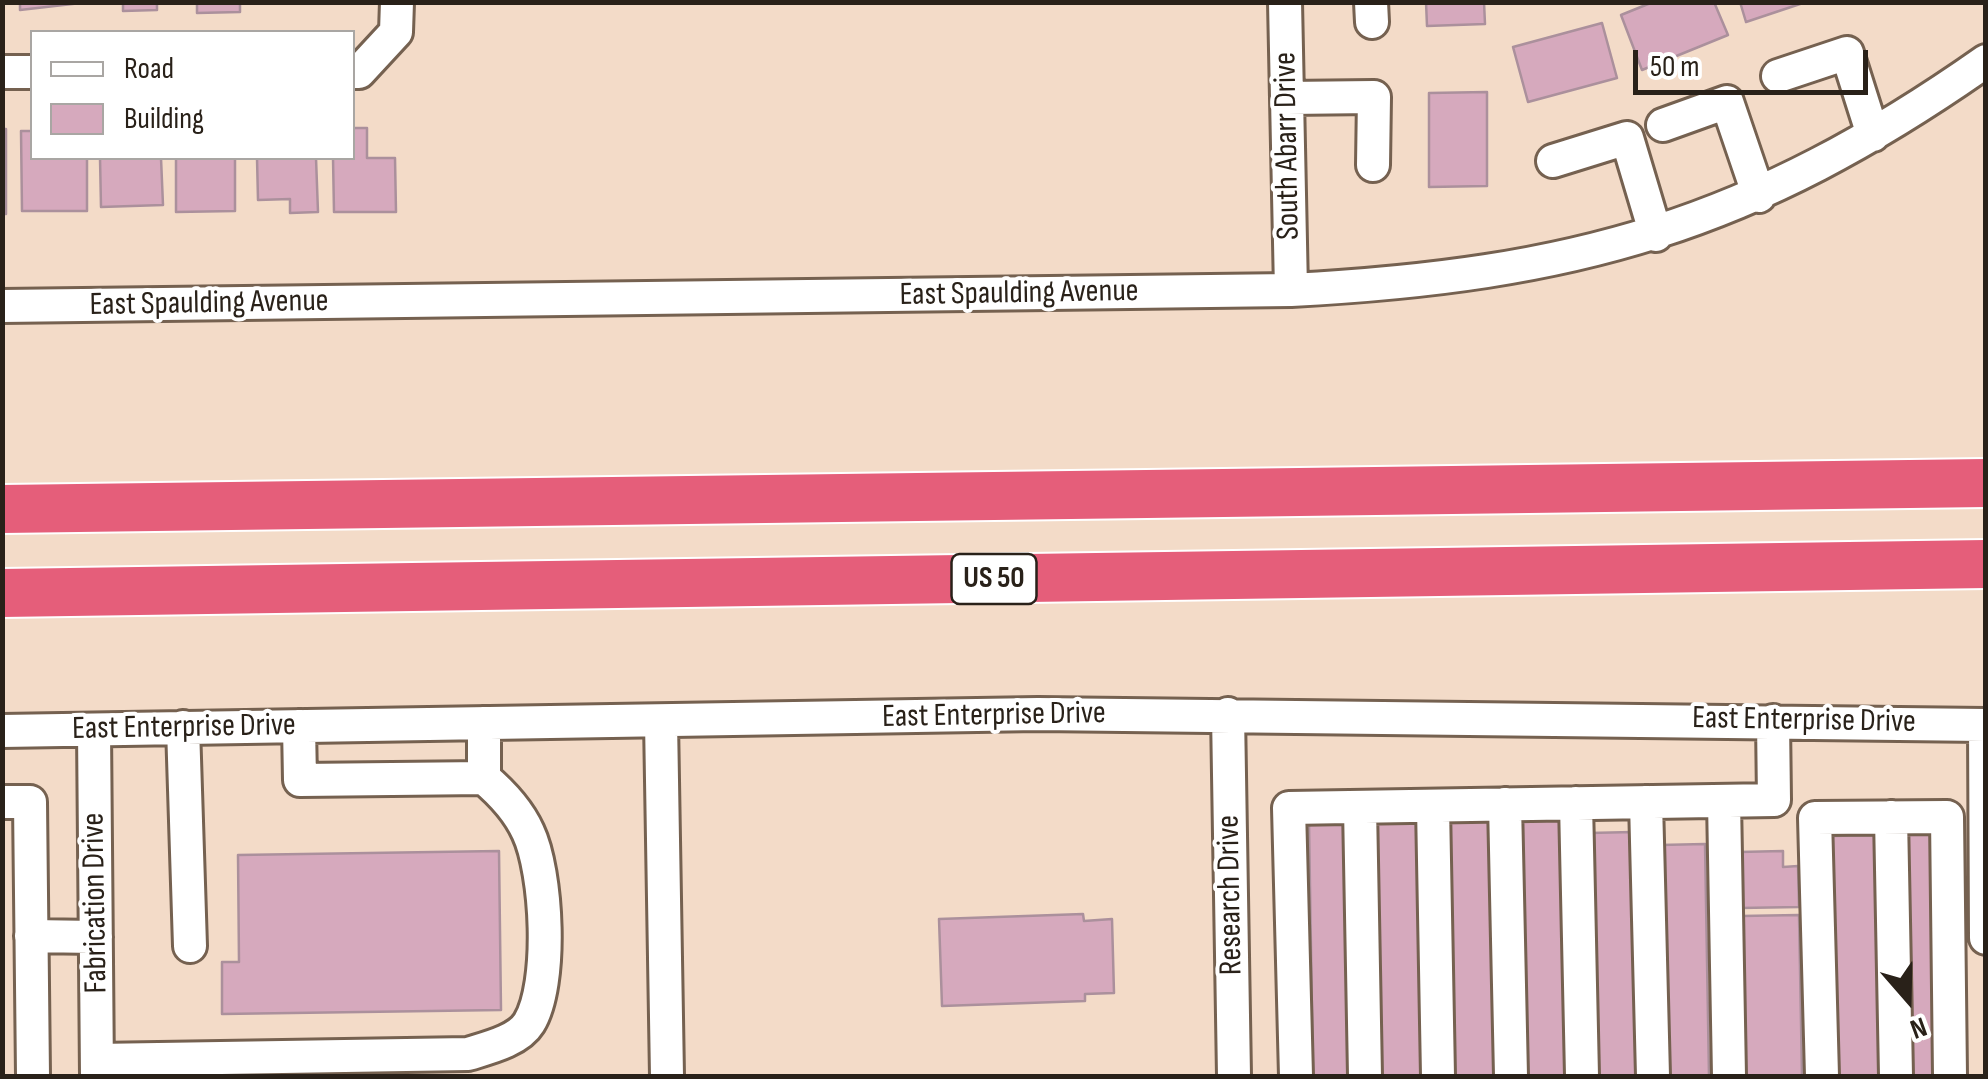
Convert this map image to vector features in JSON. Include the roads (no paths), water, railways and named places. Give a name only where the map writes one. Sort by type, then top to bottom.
[{"type":"highway","points":[[2,510],[1986,483]]},
{"type":"highway","name":"US 50","points":[[2,594],[1986,564]]},
{"type":"street","name":"South Abarr Drive","points":[[1286,2],[1291,290]]},
{"type":"street","points":[[355,72],[359,72],[396,17]]},
{"type":"street","points":[[1778,76],[1847,54],[1873,135]]},
{"type":"street","points":[[2,72],[30,72]]},
{"type":"street","name":"East Spaulding Avenue","points":[[2,306],[1291,290],[1418,283],[1496,273],[1656,235],[1759,196],[1982,72]]},
{"type":"street","points":[[1287,98],[1374,97],[1373,166]]},
{"type":"street","points":[[1663,125],[1727,102],[1759,196]]},
{"type":"street","points":[[1554,161],[1627,138],[1656,235]]},
{"type":"street","name":"East Enterprise Drive","points":[[2,731],[1228,714],[1986,726]]},
{"type":"street","name":"Research Drive","points":[[1228,714],[1234,1076]]},
{"type":"street","points":[[661,720],[667,1076]]},
{"type":"street","points":[[1296,1076],[1290,808],[1774,800],[1773,720]]},
{"type":"street","points":[[484,723],[484,778]]},
{"type":"street","points":[[97,1068],[468,1054],[498,1045],[528,1025],[544,978],[540,872],[529,833],[508,798],[484,778],[300,780],[298,726]]},
{"type":"street","points":[[1986,726],[1986,938]]},
{"type":"street","points":[[184,727],[190,946]]},
{"type":"street","name":"Fabrication Drive","points":[[94,730],[97,1068]]},
{"type":"street","points":[[1724,801],[1729,1076]]},
{"type":"street","points":[[2,802],[30,802],[33,1076]]},
{"type":"street","points":[[1646,802],[1654,1076]]},
{"type":"street","points":[[1505,804],[1511,1076]]},
{"type":"street","points":[[1576,804],[1582,1076]]},
{"type":"street","points":[[1433,806],[1438,1076]]},
{"type":"street","points":[[1360,807],[1365,1076]]},
{"type":"street","points":[[1822,1076],[1816,818],[1947,817],[1950,1076]]},
{"type":"street","points":[[1891,818],[1896,1076]]},
{"type":"street","points":[[32,936],[96,937]]}]
